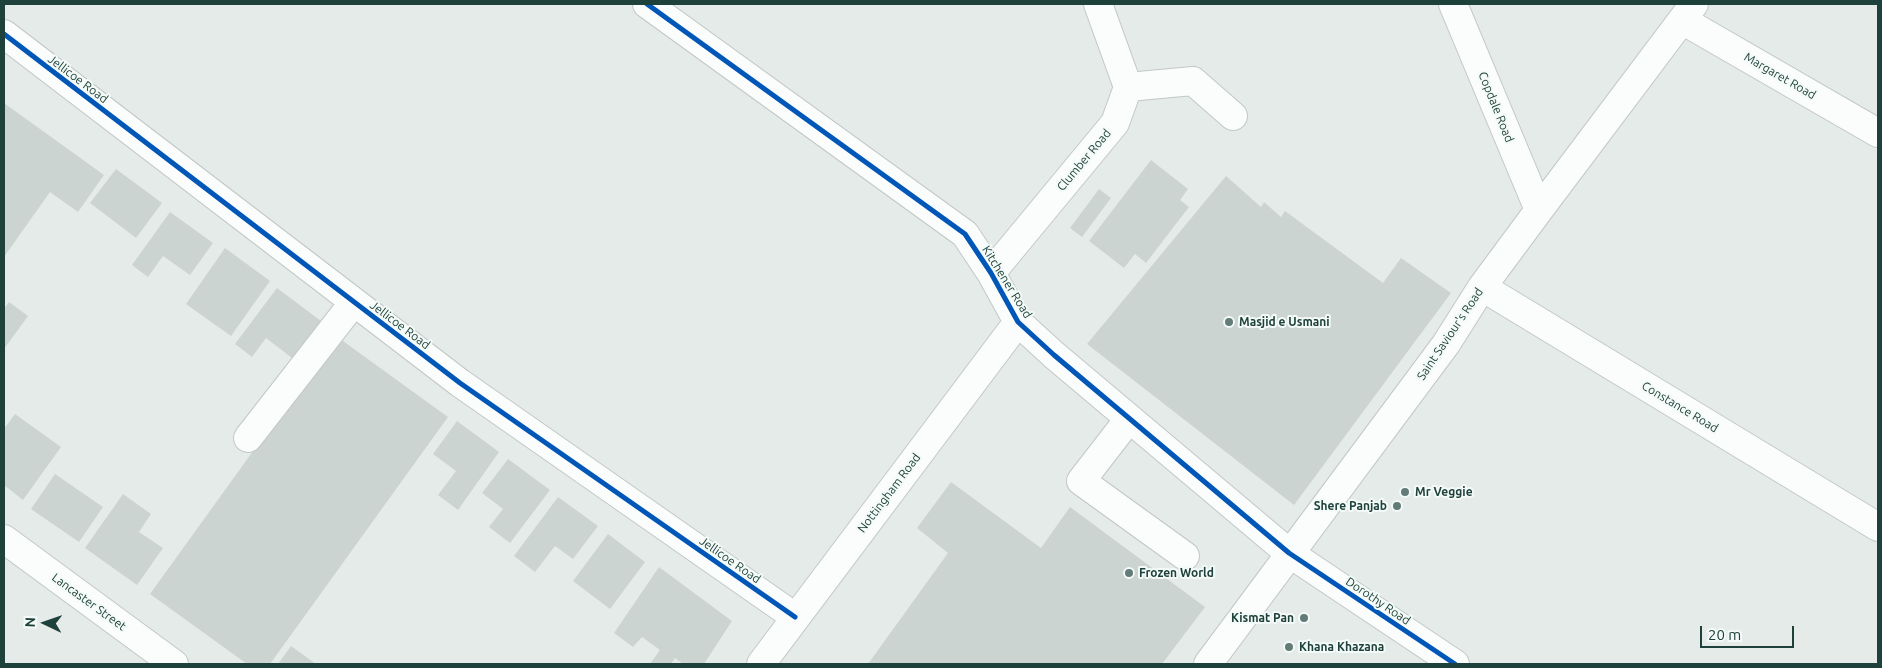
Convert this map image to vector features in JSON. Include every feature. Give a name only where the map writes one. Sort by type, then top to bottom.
[{"type":"street","name":"Kitchener Road","points":[[647,4],[965,234],[991,273],[1018,322],[1289,554]]},
{"type":"street","points":[[1098,4],[1128,87],[1192,81],[1232,116]]},
{"type":"street","name":"Copdale Road","points":[[1453,4],[1539,210]]},
{"type":"street","name":"Saint Saviour's Road","points":[[1208,664],[1446,344],[1482,287],[1688,12]]},
{"type":"street","name":"Margaret Road","points":[[1688,12],[1878,133]]},
{"type":"street","name":"Jellicoe Road","points":[[4,34],[460,383],[795,617]]},
{"type":"street","name":"Clumber Road","points":[[991,273],[1115,123],[1128,87]]},
{"type":"street","name":"Constance Road","points":[[1482,287],[1878,527]]},
{"type":"street","points":[[248,438],[354,302]]},
{"type":"street","name":"Nottingham Road","points":[[761,664],[1018,322]]},
{"type":"street","points":[[1129,419],[1081,482],[1185,556]]},
{"type":"street","name":"Lancaster Street","points":[[4,539],[174,664]]},
{"type":"street","name":"Dorothy Road","points":[[1289,554],[1455,664]]},
{"type":"building","points":[[4,103],[104,175],[78,212],[50,192],[4,257]]},
{"type":"building","points":[[1151,160],[1188,189],[1180,200],[1189,207],[1146,263],[1135,254],[1124,268],[1089,241]]},
{"type":"building","points":[[116,169],[162,203],[136,238],[90,203]]},
{"type":"building","name":"Masjid e Usmani","points":[[1226,176],[1261,207],[1264,202],[1281,217],[1285,211],[1383,283],[1401,258],[1451,293],[1294,505],[1087,344]]},
{"type":"building","points":[[1099,189],[1111,198],[1082,237],[1070,228]]},
{"type":"building","points":[[170,212],[213,243],[190,275],[163,256],[148,277],[132,265]]},
{"type":"building","points":[[225,248],[270,281],[231,336],[186,304]]},
{"type":"building","points":[[277,288],[325,324],[296,361],[266,338],[252,357],[235,344]]},
{"type":"building","points":[[9,302],[28,316],[4,349],[4,309]]},
{"type":"building","points":[[336,336],[448,417],[270,664],[247,664],[150,594]]},
{"type":"building","points":[[15,414],[61,447],[23,500],[4,485],[4,429]]},
{"type":"building","points":[[457,421],[499,452],[458,510],[438,495],[456,471],[433,454]]},
{"type":"building","points":[[508,459],[550,490],[510,543],[489,527],[503,509],[482,493]]},
{"type":"building","points":[[55,474],[103,507],[79,542],[31,509]]},
{"type":"building","points":[[951,482],[1041,548],[1070,507],[1205,607],[1162,664],[868,664],[948,553],[917,528]]},
{"type":"building","points":[[123,494],[151,514],[139,532],[163,548],[137,585],[85,548]]},
{"type":"building","points":[[558,497],[598,526],[573,559],[555,546],[535,572],[514,556]]},
{"type":"building","points":[[608,534],[645,562],[610,609],[573,581]]},
{"type":"building","points":[[659,567],[732,621],[704,664],[683,664],[675,658],[671,664],[650,664],[660,650],[642,637],[633,647],[614,633]]},
{"type":"building","points":[[291,646],[316,664],[278,664]]},
{"type":"cycle path","points":[[647,4],[965,234],[991,273],[1018,322],[1054,355],[1289,553],[1455,664]]},
{"type":"cycle path","points":[[4,34],[460,383],[795,617]]},
{"type":"place","name":"Masjid e Usmani","points":[[1229,322]]},
{"type":"place","name":"Mr Veggie","points":[[1405,492]]},
{"type":"place","name":"Shere Panjab","points":[[1397,506]]},
{"type":"place","name":"Frozen World","points":[[1129,573]]},
{"type":"place","name":"Kismat Pan","points":[[1304,618]]},
{"type":"place","name":"Khana Khazana","points":[[1289,647]]}]
